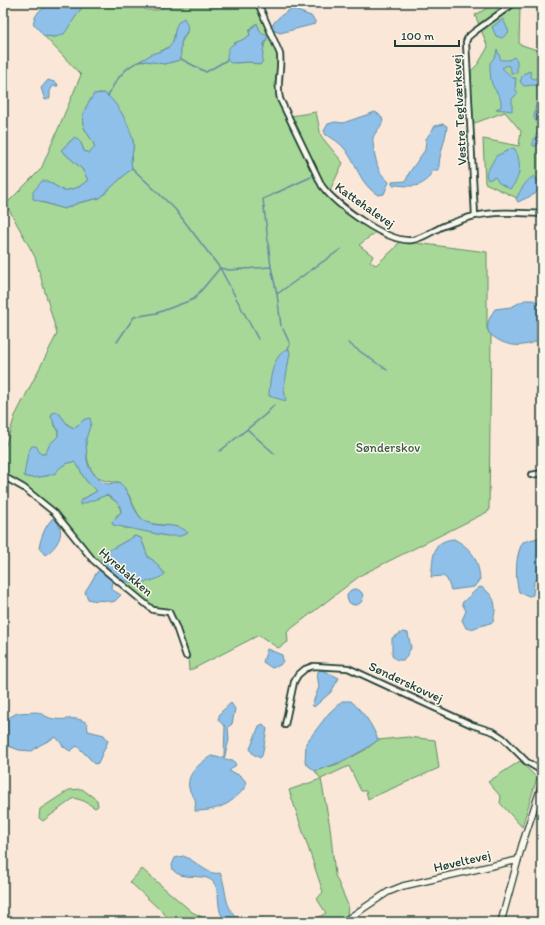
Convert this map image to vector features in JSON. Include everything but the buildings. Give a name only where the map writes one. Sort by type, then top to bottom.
[{"type":"street","name":"Kattehalevej","points":[[258,3],[280,54],[281,63],[277,89],[280,99],[322,186],[329,195],[377,230],[398,239],[413,240],[436,228],[474,216],[504,212],[542,214]]},
{"type":"street","name":"Vestre Teglværksvej","points":[[474,216],[466,42],[471,34],[514,3]]},
{"type":"street","points":[[531,475],[542,473]]},
{"type":"street","name":"Hyrebakken","points":[[3,476],[24,488],[56,513],[93,560],[153,610],[169,612],[174,621],[186,656]]},
{"type":"street","name":"Sønderskovvej","points":[[285,725],[294,682],[298,675],[305,669],[313,666],[348,668],[472,725],[494,732],[504,738],[527,762],[542,771]]},
{"type":"street","points":[[502,922],[518,860],[542,784]]},
{"type":"street","name":"Høveltevej","points":[[343,922],[388,892],[403,886],[518,860]]},
{"type":"green space","name":"Sønderskov","points":[[82,3],[137,3],[146,10],[158,10],[170,3],[255,3],[280,59],[275,83],[285,117],[316,112],[321,136],[343,163],[327,196],[376,232],[359,245],[373,256],[370,262],[376,265],[394,249],[400,241],[487,252],[487,329],[491,335],[489,511],[361,575],[287,632],[288,642],[278,648],[259,635],[189,671],[188,656],[169,611],[152,608],[91,555],[57,512],[3,474],[3,453],[15,416],[57,334],[35,257],[6,204],[41,169],[81,75],[44,36],[56,37],[83,6]],"holes":[[[180,20],[187,33],[181,43],[180,60],[164,64],[155,61],[140,61],[169,46],[174,39],[175,30]],[[255,24],[257,24],[261,33],[266,34],[268,37],[265,43],[260,65],[250,62],[235,63],[234,43],[244,40],[250,35],[249,31]],[[104,93],[113,102],[125,122],[133,141],[131,160],[132,168],[100,198],[78,203],[64,209],[41,202],[47,181],[64,191],[79,187],[88,180],[82,169],[61,150],[75,137],[81,143],[84,151],[89,153],[95,147],[83,123],[83,114],[94,94]],[[58,412],[68,425],[74,428],[85,419],[86,452],[92,471],[98,477],[106,481],[119,482],[126,490],[142,519],[154,524],[175,527],[167,536],[124,528],[116,516],[121,512],[119,504],[107,495],[83,499],[97,491],[86,481],[74,462],[67,463],[47,476],[27,477],[28,452],[38,451],[41,454],[46,454],[50,444],[58,436],[58,430],[53,423]],[[135,536],[141,538],[148,557],[154,561],[165,574],[104,553]]]},
{"type":"green space","points":[[496,3],[510,3],[520,9],[519,44],[540,51],[542,50],[542,189],[528,182],[517,198],[485,183],[483,139],[519,146],[521,131],[505,112],[472,124],[471,71],[478,64],[488,47],[475,15]]},
{"type":"green space","points":[[408,737],[435,740],[439,768],[368,799],[366,791],[361,791],[349,766],[321,779],[315,771],[341,763],[365,750],[378,740]]},
{"type":"green space","points":[[520,761],[537,778],[522,827],[500,803],[501,797],[488,782]]},
{"type":"green space","points":[[321,779],[330,827],[335,875],[348,905],[347,916],[337,922],[310,922],[326,913],[317,899],[323,892],[289,790]]},
{"type":"green space","points":[[82,789],[97,800],[98,806],[95,808],[84,801],[74,798],[43,821],[39,818],[40,809],[69,790]]},
{"type":"green space","points":[[142,869],[192,912],[212,922],[173,922],[130,882]]},
{"type":"water","points":[[55,3],[82,3],[83,6],[64,34],[56,37],[44,36],[33,23],[39,12]]},
{"type":"water","points":[[292,9],[311,16],[315,21],[315,24],[280,33],[275,31],[272,26],[283,14]]},
{"type":"water","points":[[184,18],[187,23],[188,30],[182,40],[180,60],[164,64],[146,61],[139,62],[150,55],[168,48],[174,39],[177,24]]},
{"type":"water","points":[[503,19],[509,32],[502,38],[496,36],[492,27]]},
{"type":"water","points":[[257,23],[261,33],[268,36],[264,44],[262,63],[259,65],[250,62],[231,63],[227,60],[229,49],[234,44],[250,35],[249,32]]},
{"type":"water","points":[[497,49],[501,60],[509,60],[514,57],[517,60],[517,73],[511,73],[511,69],[508,65],[502,68],[513,78],[516,78],[515,89],[518,93],[512,99],[512,111],[496,109],[501,107],[501,101],[492,84],[490,63],[496,55]]},
{"type":"water","points":[[530,71],[531,77],[534,79],[542,76],[542,85],[540,87],[534,85],[524,86],[520,82],[523,74]]},
{"type":"water","points":[[48,80],[57,83],[58,86],[53,86],[50,91],[50,98],[45,100],[41,88]]},
{"type":"water","points":[[104,93],[118,107],[129,128],[133,141],[131,160],[132,168],[100,198],[78,203],[64,209],[33,199],[33,192],[42,181],[47,181],[64,191],[79,187],[88,180],[82,169],[61,150],[75,137],[81,143],[84,151],[89,153],[95,147],[84,127],[83,114],[94,94]]},
{"type":"water","points":[[542,102],[542,140],[536,146],[533,146],[533,141],[540,128],[534,118],[536,103]]},
{"type":"water","points":[[375,112],[380,115],[383,122],[373,138],[375,155],[380,172],[389,182],[384,194],[378,195],[363,181],[350,156],[344,148],[326,135],[324,131],[328,124],[335,122],[343,123]]},
{"type":"water","points":[[443,124],[447,126],[439,170],[433,170],[425,182],[416,186],[392,185],[392,182],[406,181],[409,173],[425,150],[426,139],[435,126]]},
{"type":"water","points":[[513,148],[515,149],[519,160],[519,170],[514,185],[510,189],[499,183],[495,177],[488,180],[486,174],[496,156]]},
{"type":"water","points":[[534,176],[541,186],[535,194],[518,202],[516,199],[521,189],[528,180]]},
{"type":"water","points":[[525,300],[533,300],[542,304],[542,338],[528,344],[515,345],[502,342],[489,333],[488,324],[495,309],[511,307]]},
{"type":"water","points":[[289,349],[290,353],[284,389],[286,401],[269,396],[269,390],[271,376],[276,361],[284,351]]},
{"type":"water","points":[[58,412],[68,425],[74,428],[85,419],[90,418],[91,423],[86,439],[87,460],[89,467],[102,482],[108,484],[119,482],[126,491],[137,513],[144,521],[155,525],[179,527],[188,533],[181,536],[167,536],[113,525],[112,522],[121,512],[121,509],[117,502],[107,495],[80,505],[80,501],[97,491],[86,481],[74,462],[64,465],[59,468],[56,473],[49,475],[35,478],[24,476],[28,452],[32,446],[36,446],[41,454],[45,454],[50,444],[58,436],[58,430],[51,417],[52,413]]},
{"type":"water","points":[[53,518],[60,528],[60,538],[54,548],[45,555],[39,548],[42,536]]},
{"type":"water","points":[[542,530],[542,575],[534,581],[533,595],[529,596],[519,592],[516,574],[518,553],[523,542],[541,537]]},
{"type":"water","points":[[135,536],[141,538],[148,557],[154,561],[165,574],[161,577],[151,581],[139,583],[127,582],[117,576],[101,560],[104,553]]},
{"type":"water","points":[[454,539],[470,551],[476,560],[480,579],[474,587],[451,590],[447,579],[443,576],[431,577],[433,557],[437,547],[446,540]]},
{"type":"water","points":[[101,569],[112,579],[111,589],[121,595],[115,601],[111,602],[88,599],[85,592],[97,572]]},
{"type":"water","points":[[481,587],[490,594],[494,602],[495,611],[493,622],[471,629],[466,628],[462,620],[466,611],[462,603]]},
{"type":"water","points":[[355,589],[361,591],[363,597],[361,603],[355,605],[349,603],[347,597],[349,591]]},
{"type":"water","points":[[403,632],[408,633],[411,648],[404,660],[397,660],[392,656],[392,638]]},
{"type":"water","points":[[267,649],[282,655],[283,661],[280,665],[272,668],[263,662]]},
{"type":"water","points":[[320,670],[339,678],[331,692],[314,707],[312,705],[319,687],[317,673]]},
{"type":"water","points":[[342,701],[351,701],[360,710],[373,729],[378,740],[348,758],[315,771],[305,763],[306,743],[329,713]]},
{"type":"water","points":[[231,703],[235,709],[232,724],[228,727],[229,740],[224,759],[233,760],[236,765],[229,771],[241,776],[246,782],[246,786],[236,798],[224,805],[210,810],[195,811],[195,799],[189,788],[190,778],[195,769],[211,756],[221,758],[224,756],[225,726],[218,720],[220,713]]},
{"type":"water","points":[[37,712],[53,719],[79,719],[87,723],[88,731],[104,735],[108,741],[98,763],[95,764],[77,746],[70,751],[64,747],[56,737],[32,751],[19,750],[3,744],[3,721],[17,713]]},
{"type":"water","points":[[263,724],[267,729],[262,756],[260,758],[253,754],[250,749],[259,726]]},
{"type":"water","points":[[183,856],[206,870],[220,873],[229,907],[233,913],[245,920],[263,918],[265,922],[235,923],[225,919],[221,915],[217,890],[211,880],[202,877],[181,875],[173,870],[172,865],[175,858]]},
{"type":"waterway","points":[[181,59],[206,72],[227,60]]},
{"type":"waterway","points":[[108,96],[121,75],[130,66],[141,61]]},
{"type":"waterway","points":[[132,168],[175,209],[220,268],[258,339]]},
{"type":"waterway","points":[[271,267],[263,199],[311,177]]},
{"type":"waterway","points":[[277,294],[341,249]]},
{"type":"waterway","points":[[117,342],[134,317],[157,313],[194,299],[220,268],[229,270],[271,267],[277,294],[281,326]]},
{"type":"waterway","points":[[283,329],[290,344],[288,349]]},
{"type":"waterway","points":[[348,343],[378,364]]},
{"type":"waterway","points":[[380,365],[387,370]]},
{"type":"waterway","points":[[220,451],[266,414],[274,405]]},
{"type":"waterway","points":[[248,430],[275,454]]}]
